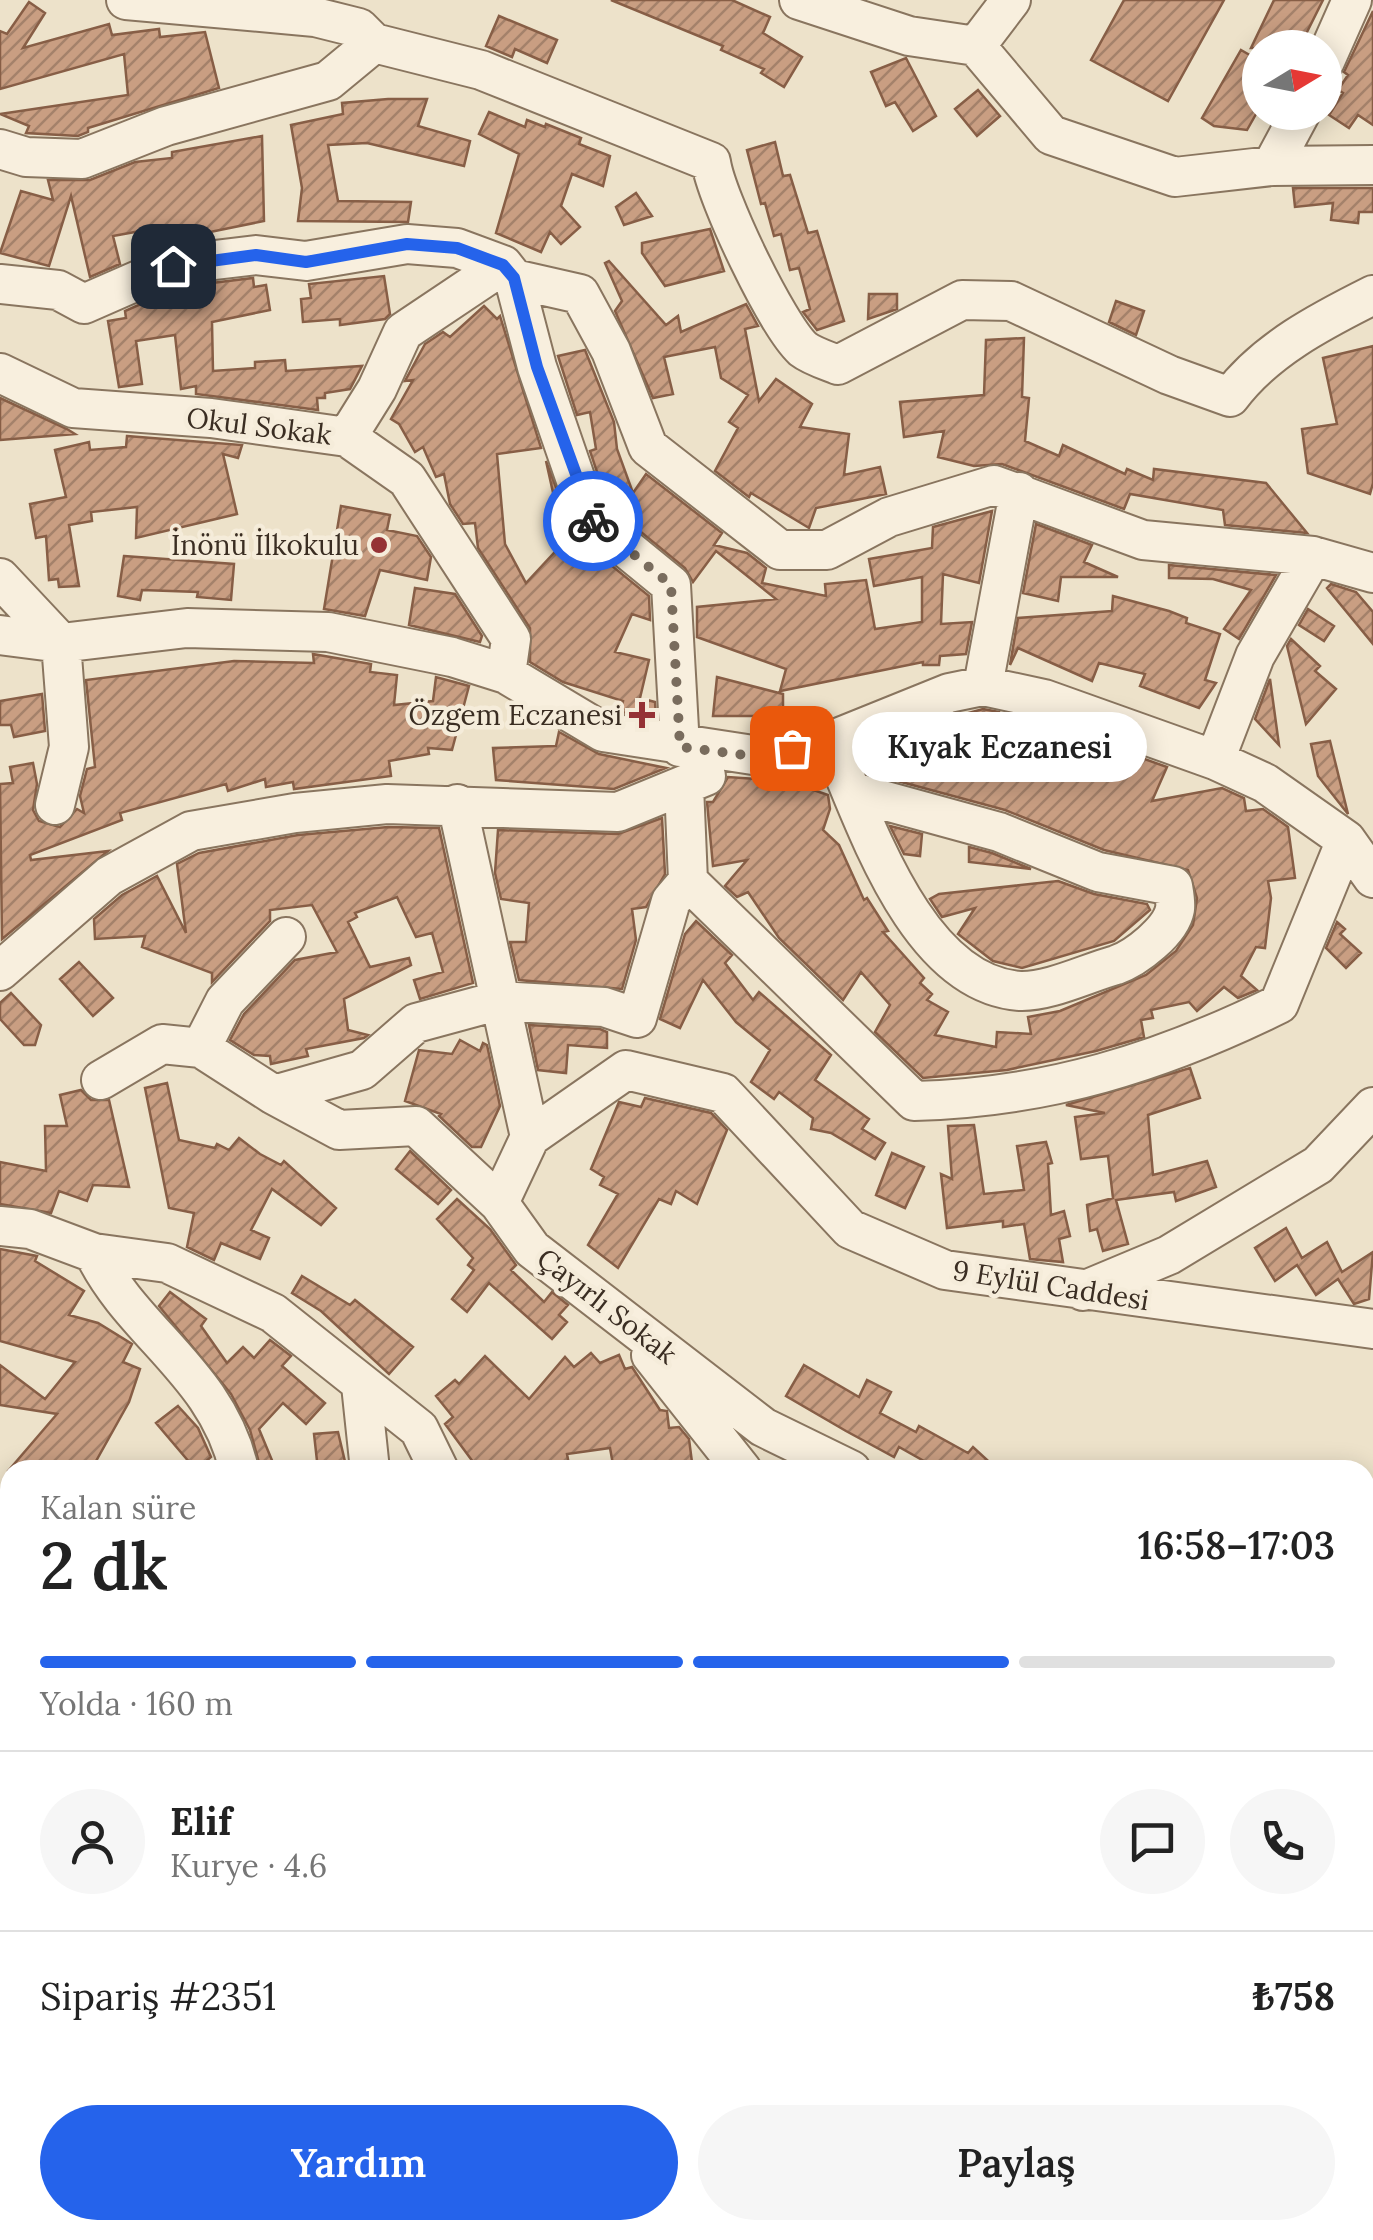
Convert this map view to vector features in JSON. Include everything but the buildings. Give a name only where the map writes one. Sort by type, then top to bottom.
[{"type":"street","points":[[126,0],[315,17],[359,28],[374,43],[481,70],[711,162],[729,218],[793,333],[804,350],[838,366],[962,300],[1012,301],[1168,375],[1230,397],[1242,380],[1314,324],[1373,296]]},
{"type":"street","points":[[799,0],[909,36],[976,46],[1051,136],[1175,177],[1272,166],[1373,165]]},
{"type":"street","points":[[976,46],[1011,0]]},
{"type":"street","points":[[1339,30],[1352,0]]},
{"type":"street","points":[[0,149],[26,158],[82,159],[166,126],[328,81],[374,43]]},
{"type":"street","points":[[1272,166],[1291,130]]},
{"type":"street","points":[[0,284],[58,290],[84,304],[173,266],[256,255],[306,262],[407,244],[457,248],[508,272],[580,294],[611,351],[648,447],[780,550],[827,550],[889,516],[994,484],[1143,540],[1313,556],[1373,573]]},
{"type":"street","points":[[347,437],[377,389],[403,332],[508,272]]},
{"type":"street","points":[[508,272],[589,518],[671,585],[680,747]]},
{"type":"street","name":"Okul Sokak","points":[[0,373],[72,408],[211,418],[347,437],[407,479],[436,522],[511,639],[506,674]]},
{"type":"street","points":[[983,686],[1019,492]]},
{"type":"street","points":[[1216,760],[1255,656],[1313,556]]},
{"type":"street","points":[[0,578],[61,643],[69,748],[56,806]]},
{"type":"street","points":[[0,636],[61,643],[186,628],[328,632],[452,657],[506,674],[602,732],[753,756]]},
{"type":"street","points":[[0,971],[109,876],[191,831],[296,813],[387,804],[618,812],[753,756],[830,741],[949,693],[983,686],[1044,699],[1216,760],[1265,783],[1346,840],[1373,878]]},
{"type":"street","points":[[830,741],[853,792],[911,912],[946,958],[983,982],[1022,991],[1124,962],[1157,937],[1175,910],[1173,886],[1098,872],[998,832],[853,792]]},
{"type":"street","points":[[274,1095],[362,1070],[416,1023],[497,1001],[604,1007],[637,1018],[671,902],[688,881],[684,786]]},
{"type":"street","points":[[457,804],[497,1001],[530,1137],[500,1203]]},
{"type":"street","points":[[688,881],[914,1102],[964,1100],[1141,1066],[1279,1004],[1346,840]]},
{"type":"street","points":[[101,1080],[162,1044],[202,1048],[225,1000],[286,937]]},
{"type":"street","name":"Çayırlı Sokak","points":[[202,1048],[274,1095],[339,1130],[416,1126],[500,1203],[532,1249],[763,1427],[830,1460]]},
{"type":"street","name":"9 Eylül Caddesi","points":[[530,1137],[626,1070],[723,1093],[850,1229],[944,1270],[1080,1292],[1373,1329]]},
{"type":"street","points":[[1080,1292],[1169,1254],[1318,1165],[1373,1106]]},
{"type":"street","points":[[0,1226],[30,1230],[94,1253],[167,1263],[272,1313],[419,1428],[433,1460]]},
{"type":"street","points":[[94,1253],[110,1288],[155,1330],[208,1396],[235,1460]]},
{"type":"street","points":[[629,1324],[674,1388],[734,1460]]},
{"type":"street","points":[[360,1385],[369,1460]]},
{"type":"way so far","points":[[593,521],[671,585],[680,747],[753,756],[792,748]]},
{"type":"place","name":"İnönü İlkokulu","points":[[379,545]]},
{"type":"place","name":"Özgem Eczanesi","points":[[642,715]]},
{"type":"place","name":"Kıyak Eczanesi","points":[[792,748]]},
{"type":"route","points":[[173,266],[256,255],[306,262],[407,244],[457,248],[503,265],[514,278],[537,367],[593,521]]}]
